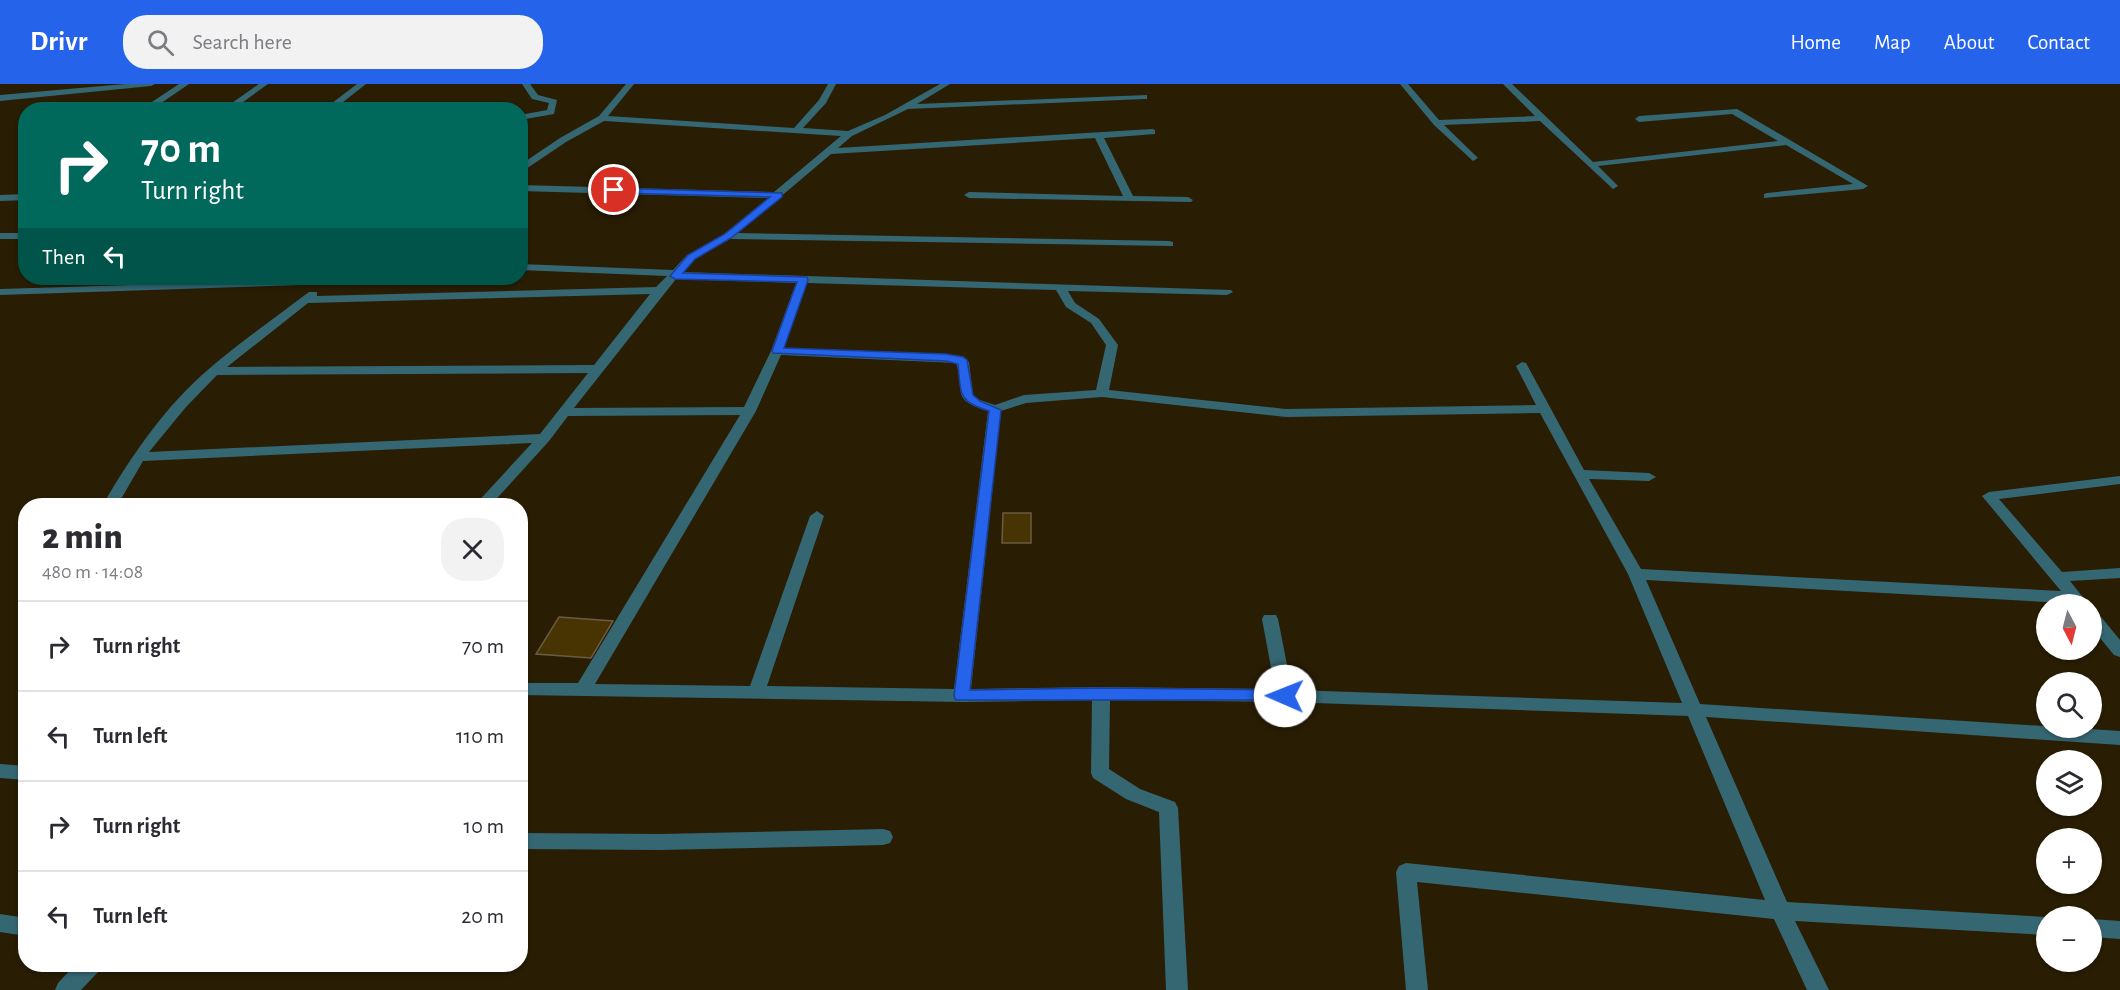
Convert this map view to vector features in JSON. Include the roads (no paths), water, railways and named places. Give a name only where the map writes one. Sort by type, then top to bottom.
[{"type":"street","points":[[0,98],[151,84]]},
{"type":"street","points":[[157,102],[185,84]]},
{"type":"street","points":[[238,102],[264,84]]},
{"type":"street","points":[[338,102],[362,84]]},
{"type":"street","points":[[526,84],[535,97],[554,102],[551,112],[528,117]]},
{"type":"street","points":[[528,164],[563,140],[602,118],[630,84]]},
{"type":"street","points":[[797,130],[823,101],[832,84]]},
{"type":"street","points":[[488,498],[544,438],[659,290],[692,257],[728,236],[849,134],[907,107],[946,84]]},
{"type":"street","points":[[1404,84],[1437,123],[1473,158]]},
{"type":"street","points":[[1507,84],[1594,164],[1613,186]]},
{"type":"street","points":[[907,107],[1144,98]]},
{"type":"street","points":[[1639,120],[1734,111],[1863,186],[1767,196]]},
{"type":"street","points":[[602,118],[849,134]]},
{"type":"street","points":[[1437,123],[1542,118]]},
{"type":"street","points":[[830,151],[1152,132]]},
{"type":"street","points":[[1098,135],[1129,199]]},
{"type":"street","points":[[1594,164],[1790,142]]},
{"type":"street","points":[[528,188],[778,195]]},
{"type":"street","points":[[969,195],[1188,200]]},
{"type":"street","points":[[0,198],[18,197]]},
{"type":"street","points":[[0,236],[18,236]]},
{"type":"street","points":[[728,236],[1170,244]]},
{"type":"street","points":[[528,267],[803,280],[1227,292]]},
{"type":"street","points":[[583,690],[749,411],[777,351],[803,280]]},
{"type":"street","points":[[0,292],[192,285]]},
{"type":"street","points":[[114,498],[138,457],[181,405],[214,371],[324,285]]},
{"type":"street","points":[[1061,289],[1070,305],[1095,321],[1112,345],[1102,393]]},
{"type":"street","points":[[305,300],[659,290]]},
{"type":"street","points":[[777,351],[959,359],[963,362],[967,396],[975,403],[995,410],[1023,399],[1102,393],[1286,413],[1544,409]]},
{"type":"street","points":[[1522,366],[1636,573],[1780,911],[1818,990]]},
{"type":"street","points":[[214,371],[597,369]]},
{"type":"street","points":[[962,696],[995,410]]},
{"type":"street","points":[[563,412],[749,411]]},
{"type":"street","points":[[138,457],[544,438]]},
{"type":"street","points":[[1580,474],[1649,477]]},
{"type":"street","points":[[2072,594],[1989,496],[2120,480]]},
{"type":"street","points":[[756,693],[817,516]]},
{"type":"street","points":[[1636,573],[2036,598]]},
{"type":"street","points":[[2058,577],[2120,573]]},
{"type":"street","points":[[1270,620],[1285,696]]},
{"type":"street","points":[[2102,629],[2120,651]]},
{"type":"street","points":[[528,689],[962,696],[1101,693],[1285,696],[1695,710],[2120,738]]},
{"type":"street","points":[[1101,693],[1101,772],[1133,794],[1168,808],[1177,990]]},
{"type":"street","points":[[0,771],[18,772]]},
{"type":"street","points":[[528,841],[660,842],[883,837]]},
{"type":"street","points":[[1417,990],[1406,872],[1780,911],[2036,925]]},
{"type":"street","points":[[0,924],[18,926]]},
{"type":"street","points":[[2102,929],[2120,930]]},
{"type":"street","points":[[66,990],[83,972]]}]
